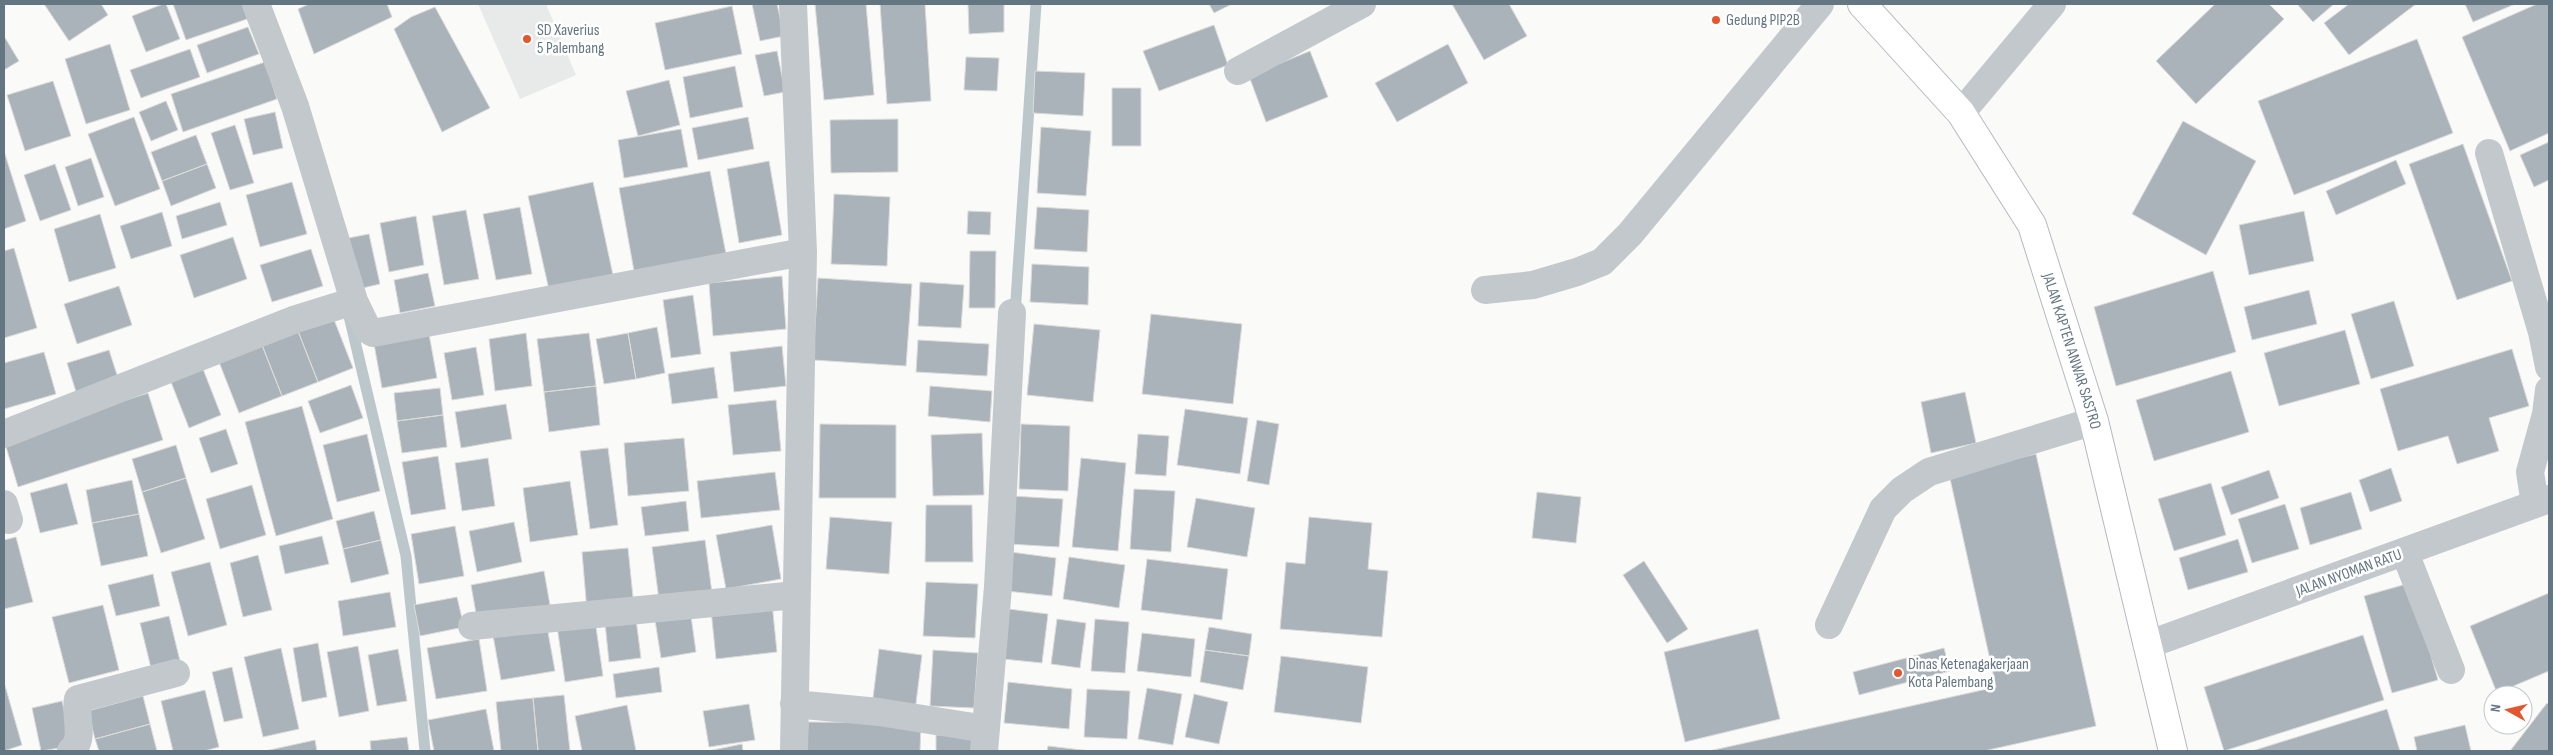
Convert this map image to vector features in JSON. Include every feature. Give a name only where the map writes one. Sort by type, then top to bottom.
[{"type":"street","points":[[256,4],[295,106],[344,304],[373,333],[803,252]]},
{"type":"street","points":[[794,4],[803,252],[794,751]]},
{"type":"street","points":[[1238,71],[1362,4]]},
{"type":"street","points":[[1485,290],[1533,286],[1602,262],[1630,234],[1820,4]]},
{"type":"street","name":"JALAN KAPTEN ANWAR SASTRO","points":[[1862,4],[1960,112],[2032,225],[2094,421],[2173,751]]},
{"type":"street","points":[[1960,112],[2052,4]]},
{"type":"street","points":[[2489,153],[2542,332],[2549,367]]},
{"type":"street","points":[[4,434],[296,319],[344,304]]},
{"type":"street","points":[[794,704],[880,712],[985,740],[998,587],[1012,313]]},
{"type":"street","points":[[2542,501],[2530,472],[2546,414],[2549,390]]},
{"type":"street","points":[[1829,625],[1882,509],[1902,490],[1929,472],[2094,421]]},
{"type":"street","name":"JALAN NYOMAN RATU","points":[[2148,645],[2542,501]]},
{"type":"street","points":[[2405,552],[2450,670]]},
{"type":"street","points":[[472,626],[796,595]]},
{"type":"street","points":[[71,751],[74,749],[79,735],[78,699],[176,673]]},
{"type":"shaded area","name":"SD Xaverius 5 Palembang","points":[[478,4],[546,4],[576,75],[520,99]]},
{"type":"building","points":[[44,4],[101,4],[108,15],[69,41]]},
{"type":"building","points":[[166,4],[180,39],[146,52],[132,16]]},
{"type":"building","points":[[173,4],[244,4],[250,18],[186,40]]},
{"type":"building","points":[[309,4],[387,4],[392,17],[314,54],[298,9]]},
{"type":"building","points":[[752,4],[777,4],[784,36],[760,41]]},
{"type":"building","points":[[815,4],[866,4],[874,95],[824,100]]},
{"type":"building","points":[[880,4],[925,4],[931,101],[887,104]]},
{"type":"building","points":[[968,4],[1004,4],[1004,32],[969,34]]},
{"type":"building","points":[[1209,4],[1232,4],[1214,13]]},
{"type":"building","points":[[1452,4],[1509,4],[1527,36],[1484,60]]},
{"type":"building","points":[[2215,4],[2269,4],[2284,19],[2196,104],[2156,61]]},
{"type":"building","points":[[2297,4],[2334,4],[2313,22]]},
{"type":"building","points":[[2349,4],[2416,4],[2349,55],[2324,23]]},
{"type":"building","points":[[2465,4],[2515,4],[2473,22]]},
{"type":"building","points":[[2537,4],[2549,4],[2549,133],[2510,151],[2462,37]]},
{"type":"building","points":[[732,6],[742,54],[665,70],[655,23]]},
{"type":"building","points":[[435,7],[490,108],[442,132],[394,29],[411,17]]},
{"type":"building","points":[[1214,25],[1228,65],[1159,91],[1143,51]]},
{"type":"building","points":[[248,27],[259,54],[207,73],[197,45]]},
{"type":"building","points":[[4,36],[19,61],[4,70]]},
{"type":"building","points":[[2417,39],[2453,133],[2294,195],[2258,101]]},
{"type":"building","points":[[110,44],[130,110],[86,124],[65,59]]},
{"type":"building","points":[[1448,44],[1468,83],[1397,122],[1375,83]]},
{"type":"building","points":[[190,49],[200,77],[141,98],[130,70]]},
{"type":"building","points":[[777,51],[785,92],[764,96],[755,55]]},
{"type":"building","points":[[1310,51],[1328,97],[1266,122],[1249,76]]},
{"type":"building","points":[[966,57],[999,58],[997,91],[964,90]]},
{"type":"building","points":[[265,62],[277,99],[183,132],[171,94]]},
{"type":"building","points":[[735,66],[743,107],[690,118],[683,77]]},
{"type":"building","points":[[1035,71],[1085,73],[1083,116],[1033,113]]},
{"type":"building","points":[[669,80],[680,125],[638,136],[626,91]]},
{"type":"building","points":[[53,81],[71,136],[25,151],[7,95]]},
{"type":"building","points":[[1112,88],[1141,88],[1141,146],[1112,146]]},
{"type":"building","points":[[166,101],[178,130],[151,141],[139,112]]},
{"type":"building","points":[[275,112],[283,148],[253,155],[244,119]]},
{"type":"building","points":[[134,117],[160,189],[115,206],[88,134]]},
{"type":"building","points":[[748,117],[754,149],[698,160],[692,128]]},
{"type":"building","points":[[898,119],[898,172],[831,173],[830,120]]},
{"type":"building","points":[[2183,121],[2256,161],[2206,255],[2132,214]]},
{"type":"building","points":[[235,125],[254,183],[230,190],[211,133]]},
{"type":"building","points":[[1041,127],[1091,131],[1086,196],[1037,193]]},
{"type":"building","points":[[681,129],[688,167],[624,178],[618,140]]},
{"type":"building","points":[[196,135],[207,164],[162,181],[151,152]]},
{"type":"building","points":[[2549,142],[2549,180],[2534,187],[2520,155]]},
{"type":"building","points":[[2463,144],[2512,281],[2457,300],[2409,164]]},
{"type":"building","points":[[4,151],[26,221],[4,229]]},
{"type":"building","points":[[91,158],[104,197],[78,206],[65,167]]},
{"type":"building","points":[[2396,160],[2406,184],[2336,215],[2326,191]]},
{"type":"building","points":[[769,161],[782,235],[739,243],[727,169]]},
{"type":"building","points":[[55,164],[71,210],[40,221],[24,175]]},
{"type":"building","points":[[207,164],[216,188],[171,206],[162,181]]},
{"type":"building","points":[[710,171],[726,254],[634,271],[619,188]]},
{"type":"building","points":[[292,182],[307,234],[260,247],[246,195]]},
{"type":"building","points":[[593,182],[613,275],[549,290],[528,196]]},
{"type":"building","points":[[834,194],[890,197],[887,266],[831,264]]},
{"type":"building","points":[[220,202],[227,225],[182,239],[176,216]]},
{"type":"building","points":[[520,207],[532,274],[496,280],[483,214]]},
{"type":"building","points":[[1037,207],[1089,210],[1087,252],[1034,249]]},
{"type":"building","points":[[466,210],[479,279],[444,285],[432,216]]},
{"type":"building","points":[[968,211],[991,212],[990,235],[967,234]]},
{"type":"building","points":[[2304,211],[2314,261],[2249,275],[2239,225]]},
{"type":"building","points":[[162,212],[172,246],[131,259],[120,226]]},
{"type":"building","points":[[100,214],[116,268],[69,282],[54,229]]},
{"type":"building","points":[[416,216],[424,265],[389,272],[380,223]]},
{"type":"building","points":[[369,234],[380,284],[354,290],[343,239]]},
{"type":"building","points":[[233,237],[247,279],[194,298],[180,255]]},
{"type":"building","points":[[14,248],[37,328],[4,338],[4,251]]},
{"type":"building","points":[[311,249],[323,286],[272,302],[260,265]]},
{"type":"building","points":[[970,251],[996,251],[995,308],[969,308]]},
{"type":"building","points":[[1032,264],[1089,267],[1088,305],[1030,302]]},
{"type":"building","points":[[2213,271],[2236,352],[2116,386],[2094,307]]},
{"type":"building","points":[[428,273],[435,306],[400,313],[394,280]]},
{"type":"building","points":[[782,276],[786,329],[713,336],[709,283]]},
{"type":"building","points":[[818,278],[912,284],[906,366],[813,360]]},
{"type":"building","points":[[920,282],[964,285],[961,328],[918,326]]},
{"type":"building","points":[[119,286],[132,325],[77,344],[64,304]]},
{"type":"building","points":[[2309,290],[2317,324],[2252,340],[2244,307]]},
{"type":"building","points":[[693,295],[701,354],[671,358],[663,300]]},
{"type":"building","points":[[2394,301],[2414,366],[2371,379],[2351,314]]},
{"type":"building","points":[[1151,314],[1242,324],[1233,404],[1142,394]]},
{"type":"building","points":[[333,317],[353,368],[318,382],[298,331]]},
{"type":"building","points":[[1034,324],[1100,330],[1093,402],[1027,395]]},
{"type":"building","points":[[657,327],[665,373],[636,379],[628,333]]},
{"type":"building","points":[[2345,330],[2360,384],[2279,406],[2264,353]]},
{"type":"building","points":[[298,331],[318,382],[282,396],[262,345]]},
{"type":"building","points":[[526,333],[532,386],[495,391],[489,339]]},
{"type":"building","points":[[589,333],[596,386],[544,392],[537,339]]},
{"type":"building","points":[[628,333],[636,379],[604,384],[596,339]]},
{"type":"building","points":[[429,334],[437,378],[382,388],[374,344]]},
{"type":"building","points":[[918,340],[989,344],[987,376],[916,372]]},
{"type":"building","points":[[262,345],[282,396],[239,413],[219,362]]},
{"type":"building","points":[[782,346],[786,386],[734,392],[730,352]]},
{"type":"building","points":[[476,347],[484,395],[452,400],[444,353]]},
{"type":"building","points":[[2512,349],[2529,406],[2489,418],[2499,451],[2457,464],[2448,436],[2398,451],[2380,389]]},
{"type":"building","points":[[109,350],[119,381],[77,395],[67,363]]},
{"type":"building","points":[[44,352],[56,394],[4,409],[4,363]]},
{"type":"building","points":[[714,367],[718,398],[672,404],[668,374]]},
{"type":"building","points":[[203,369],[221,415],[189,428],[171,382]]},
{"type":"building","points":[[2231,371],[2249,432],[2154,461],[2136,400]]},
{"type":"building","points":[[351,385],[363,418],[320,433],[308,401]]},
{"type":"building","points":[[596,386],[600,425],[549,432],[544,392]]},
{"type":"building","points":[[930,386],[992,391],[990,422],[928,416]]},
{"type":"building","points":[[440,388],[443,415],[397,421],[394,393]]},
{"type":"building","points":[[1965,392],[1976,443],[1931,453],[1921,402]]},
{"type":"building","points":[[148,393],[163,440],[18,487],[4,440]]},
{"type":"building","points":[[776,400],[781,451],[733,455],[728,405]]},
{"type":"building","points":[[506,404],[512,439],[461,448],[455,412]]},
{"type":"building","points":[[302,406],[333,519],[276,536],[245,422]]},
{"type":"building","points":[[1185,409],[1248,418],[1240,474],[1177,465]]},
{"type":"building","points":[[443,415],[447,447],[402,453],[397,421]]},
{"type":"building","points":[[1257,420],[1279,424],[1269,485],[1247,481]]},
{"type":"building","points":[[820,424],[896,425],[896,498],[819,498]]},
{"type":"building","points":[[1021,424],[1070,426],[1068,491],[1019,489]]},
{"type":"building","points":[[226,429],[238,464],[211,473],[199,438]]},
{"type":"building","points":[[982,433],[984,495],[933,496],[931,435]]},
{"type":"building","points":[[367,434],[380,491],[337,502],[323,445]]},
{"type":"building","points":[[1138,434],[1169,436],[1166,476],[1135,474]]},
{"type":"building","points":[[684,438],[689,491],[628,496],[624,443]]},
{"type":"building","points":[[176,445],[186,478],[142,492],[132,459]]},
{"type":"building","points":[[608,448],[618,525],[590,529],[580,451]]},
{"type":"building","points":[[2036,454],[2096,726],[1984,751],[1709,751],[1996,687],[1949,474]]},
{"type":"building","points":[[438,456],[446,509],[411,515],[402,462]]},
{"type":"building","points":[[488,458],[495,506],[462,511],[455,463]]},
{"type":"building","points":[[1081,458],[1126,463],[1118,551],[1072,547]]},
{"type":"building","points":[[2391,468],[2402,501],[2370,512],[2359,480]]},
{"type":"building","points":[[2269,470],[2279,498],[2231,515],[2221,487]]},
{"type":"building","points":[[775,472],[780,510],[701,518],[697,481]]},
{"type":"building","points":[[186,478],[205,539],[161,553],[142,492]]},
{"type":"building","points":[[132,480],[139,514],[92,523],[86,490]]},
{"type":"building","points":[[570,481],[578,535],[530,542],[523,488]]},
{"type":"building","points":[[67,483],[78,524],[40,533],[30,493]]},
{"type":"building","points":[[2211,483],[2226,535],[2174,551],[2158,499]]},
{"type":"building","points":[[252,485],[266,535],[220,549],[206,499]]},
{"type":"building","points":[[1134,489],[1175,491],[1171,552],[1130,549]]},
{"type":"building","points":[[1537,492],[1581,497],[1576,543],[1532,538]]},
{"type":"building","points":[[2351,492],[2362,529],[2310,545],[2300,508]]},
{"type":"building","points":[[1012,496],[1063,499],[1059,547],[1009,544]]},
{"type":"building","points":[[1196,498],[1255,508],[1247,557],[1187,547]]},
{"type":"building","points":[[686,501],[689,531],[645,536],[641,507]]},
{"type":"building","points":[[2285,504],[2299,549],[2252,563],[2238,519]]},
{"type":"building","points":[[926,505],[972,505],[973,562],[925,562]]},
{"type":"building","points":[[374,511],[381,540],[343,549],[336,521]]},
{"type":"building","points":[[139,514],[148,556],[101,566],[92,523]]},
{"type":"building","points":[[830,517],[892,522],[889,574],[826,569]]},
{"type":"building","points":[[1309,517],[1372,523],[1368,569],[1388,571],[1382,637],[1280,629],[1286,562],[1305,564]]},
{"type":"building","points":[[514,522],[522,562],[477,572],[469,531]]},
{"type":"building","points":[[772,525],[781,579],[726,589],[716,535]]},
{"type":"building","points":[[455,526],[464,576],[419,584],[411,534]]},
{"type":"building","points":[[322,536],[329,564],[285,574],[279,546]]},
{"type":"building","points":[[16,537],[33,602],[4,609],[4,540]]},
{"type":"building","points":[[2238,539],[2248,572],[2188,590],[2179,558]]},
{"type":"building","points":[[381,540],[389,574],[351,583],[343,549]]},
{"type":"building","points":[[705,540],[712,593],[659,600],[652,547]]},
{"type":"building","points":[[628,548],[634,607],[587,611],[582,552]]},
{"type":"building","points":[[1011,552],[1056,558],[1052,596],[1006,591]]},
{"type":"building","points":[[258,555],[272,610],[243,617],[230,563]]},
{"type":"building","points":[[1069,557],[1125,565],[1119,608],[1063,599]]},
{"type":"building","points":[[1147,559],[1228,569],[1222,620],[1141,610]]},
{"type":"building","points":[[1644,561],[1688,629],[1667,643],[1623,575]]},
{"type":"building","points":[[210,562],[227,625],[188,636],[171,572]]},
{"type":"building","points":[[544,571],[550,605],[477,619],[471,585]]},
{"type":"building","points":[[153,574],[160,606],[116,616],[108,585]]},
{"type":"building","points":[[926,582],[978,584],[975,638],[923,636]]},
{"type":"building","points":[[2410,583],[2438,680],[2392,693],[2364,596]]},
{"type":"building","points":[[390,592],[396,627],[343,636],[338,601]]},
{"type":"building","points":[[2549,593],[2549,671],[2516,685],[2494,685],[2470,626]]},
{"type":"building","points":[[457,597],[464,627],[420,636],[414,605]]},
{"type":"building","points":[[772,603],[777,652],[716,659],[711,610]]},
{"type":"building","points":[[103,605],[119,670],[69,683],[52,617]]},
{"type":"building","points":[[690,609],[696,652],[661,658],[654,614]]},
{"type":"building","points":[[1009,609],[1048,614],[1042,663],[1003,659]]},
{"type":"building","points":[[169,616],[180,661],[151,668],[140,623]]},
{"type":"building","points":[[636,619],[641,658],[609,662],[605,623]]},
{"type":"building","points":[[1057,619],[1086,623],[1080,668],[1051,664]]},
{"type":"building","points":[[1095,619],[1129,622],[1125,673],[1091,671]]},
{"type":"building","points":[[595,620],[603,676],[565,682],[557,626]]},
{"type":"building","points":[[546,621],[555,671],[501,680],[492,630]]},
{"type":"building","points":[[1209,627],[1252,634],[1249,656],[1205,650]]},
{"type":"building","points":[[1758,629],[1780,719],[1685,742],[1664,652]]},
{"type":"building","points":[[1142,633],[1195,639],[1191,677],[1137,671]]},
{"type":"building","points":[[2363,635],[2384,700],[2224,751],[2204,687]]},
{"type":"building","points":[[479,639],[487,691],[436,699],[427,648]]},
{"type":"building","points":[[318,643],[327,697],[302,702],[293,648]]},
{"type":"building","points":[[358,646],[369,711],[339,717],[327,652]]},
{"type":"building","points":[[281,648],[299,729],[263,737],[244,657]]},
{"type":"building","points":[[1944,648],[1950,671],[1859,695],[1853,672]]},
{"type":"building","points":[[398,649],[407,701],[377,706],[368,655]]},
{"type":"building","points":[[879,649],[922,655],[915,711],[872,706]]},
{"type":"building","points":[[933,650],[978,653],[974,708],[930,706]]},
{"type":"building","points":[[1205,650],[1249,656],[1243,690],[1200,682]]},
{"type":"building","points":[[1281,656],[1368,667],[1361,723],[1274,712]]},
{"type":"building","points":[[232,667],[243,718],[224,722],[212,672]]},
{"type":"building","points":[[659,667],[662,692],[616,698],[613,674]]},
{"type":"building","points":[[4,682],[22,745],[4,751]]},
{"type":"building","points":[[1008,682],[1072,689],[1069,729],[1004,723]]},
{"type":"building","points":[[1147,688],[1182,694],[1173,745],[1138,739]]},
{"type":"building","points":[[1087,689],[1130,691],[1127,739],[1084,737]]},
{"type":"building","points":[[205,690],[219,747],[204,751],[173,751],[161,701]]},
{"type":"building","points":[[1194,694],[1228,702],[1219,744],[1185,737]]},
{"type":"building","points":[[564,695],[570,751],[538,751],[533,698]]},
{"type":"building","points":[[143,696],[150,724],[95,739],[88,711]]},
{"type":"building","points":[[533,698],[538,751],[501,751],[496,702]]},
{"type":"building","points":[[62,701],[72,746],[41,751],[32,708]]},
{"type":"building","points":[[2547,703],[2549,705],[2549,751],[2510,751],[2522,735],[2533,735],[2533,721]]},
{"type":"building","points":[[749,704],[755,740],[709,747],[703,711]]},
{"type":"building","points":[[627,705],[636,751],[582,751],[575,716]]},
{"type":"building","points":[[486,709],[494,751],[434,751],[428,720]]},
{"type":"building","points":[[2387,709],[2400,751],[2252,751]]},
{"type":"building","points":[[808,722],[921,723],[920,751],[807,751]]},
{"type":"building","points":[[150,724],[157,751],[99,751],[95,739]]},
{"type":"building","points":[[2465,725],[2471,751],[2417,751],[2414,737]]},
{"type":"building","points":[[972,734],[972,751],[936,751],[936,735]]},
{"type":"building","points":[[407,737],[409,751],[371,751],[370,741]]},
{"type":"building","points":[[315,740],[317,751],[265,751]]},
{"type":"building","points":[[742,744],[743,751],[708,751]]},
{"type":"building","points":[[1048,746],[1091,751],[1047,751]]},
{"type":"waterway","points":[[1015,314],[1036,4]]},
{"type":"waterway","points":[[349,316],[406,556],[425,751]]},
{"type":"place","name":"Gedung PIP2B","points":[[1716,20]]},
{"type":"place","name":"SD Xaverius 5 Palembang","points":[[527,39]]},
{"type":"place","name":"Dinas Ketenagakerjaan Kota Palembang","points":[[1898,673]]}]
